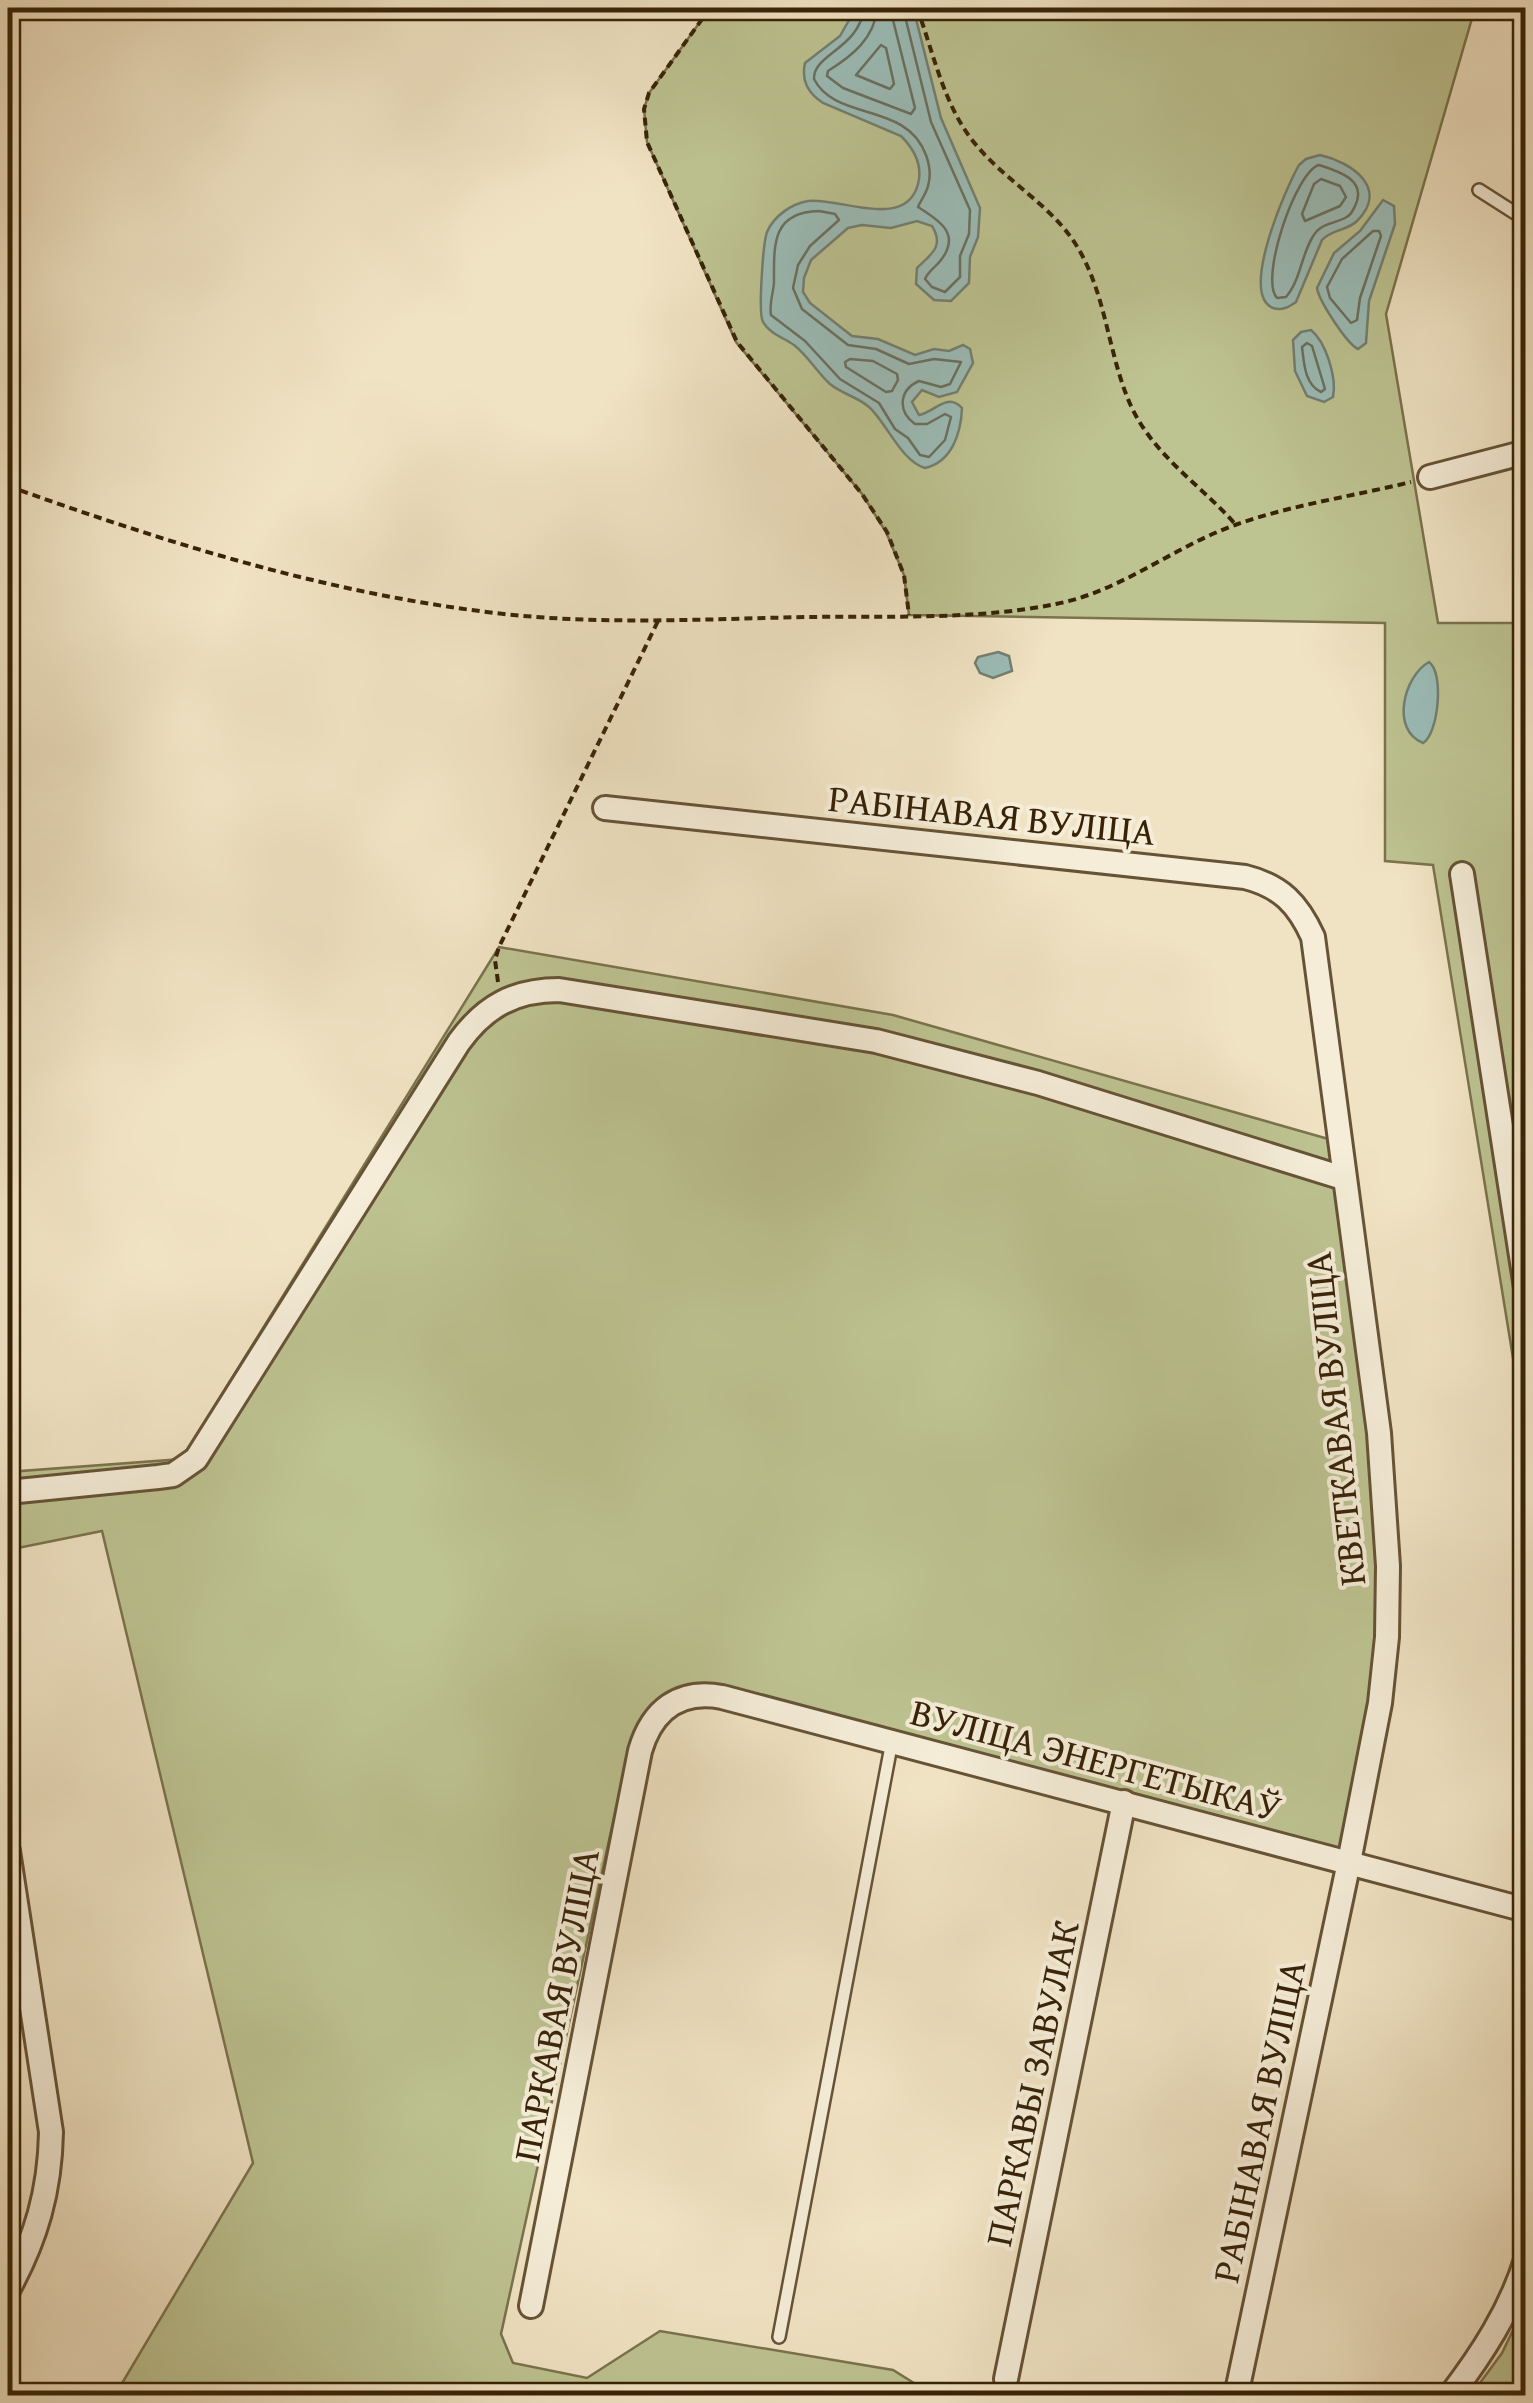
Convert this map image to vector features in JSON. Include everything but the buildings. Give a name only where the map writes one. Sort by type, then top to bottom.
[{"type":"street","points":[[1430,477],[1526,452]]},
{"type":"street","name":"РАБІНАВАЯ ВУЛІЦА","points":[[605,808],[1245,877],[1267,882],[1286,894],[1302,912],[1313,937],[1318,968]]},
{"type":"street","points":[[1462,874],[1526,1288]]},
{"type":"street","name":"КВЕТКАВАЯ ВУЛІЦА","points":[[1318,968],[1379,1433],[1388,1566],[1387,1637],[1380,1703],[1349,1862]]},
{"type":"street","points":[[9,1491],[173,1475],[196,1459],[473,1022],[504,1000],[539,990],[876,1040],[1038,1083],[1343,1178]]},
{"type":"street","name":"ВУЛІЦА ЭНЕРГЕТЫКАЎ","points":[[653,1719],[677,1700],[706,1694],[1526,1910]]},
{"type":"street","name":"ПАРКАВАЯ ВУЛІЦА","points":[[532,2306],[640,1751],[653,1719]]},
{"type":"street","name":"ПАРКАВЫ ЗАВУЛАК","points":[[1006,2379],[1124,1802]]},
{"type":"street","points":[[8,1850],[51,2132],[44,2206],[34,2238],[8,2290]]},
{"type":"street","name":"РАБІНАВАЯ ВУЛІЦА","points":[[1236,2396],[1349,1862]]},
{"type":"street","points":[[1450,2396],[1502,2320],[1526,2260]]},
{"type":"lane","points":[[1479,190],[1526,220]]},
{"type":"lane","points":[[779,2338],[892,1741]]},
{"type":"path","points":[[710,8],[649,93],[644,108],[647,142],[736,342],[862,494],[886,532],[904,575],[909,615]]},
{"type":"path","points":[[917,8],[948,96],[966,132],[991,162],[1058,222],[1089,269],[1121,380],[1146,432],[1164,456],[1236,524]]},
{"type":"path","points":[[8,486],[158,540],[382,597],[506,615],[658,620],[909,615],[1029,608],[1079,599],[1126,581],[1236,524],[1430,477]]},
{"type":"path","points":[[504,1000],[496,974],[498,947],[658,620]]},
{"type":"green space","points":[[710,8],[1475,8],[1386,314],[1438,623],[1525,623],[1525,1432],[1433,865],[1385,861],[1385,623],[909,615],[904,575],[886,532],[862,494],[736,342],[647,142],[644,109],[649,93]]},
{"type":"green space","points":[[499,947],[893,1015],[1339,1142],[1388,1566],[1349,1862],[691,1695],[629,1749],[501,2334],[513,2363],[587,2378],[660,2331],[893,2370],[933,2395],[115,2395],[253,2163],[102,1531],[8,1550],[8,1472],[182,1459]]},
{"type":"green space","points":[[1525,2305],[1525,2395],[1471,2395],[1502,2353]]},
{"type":"water","points":[[856,8],[911,8],[915,15],[941,118],[980,208],[978,237],[970,257],[969,283],[951,301],[934,300],[916,284],[917,268],[934,250],[937,240],[932,226],[917,221],[891,228],[848,228],[811,260],[803,292],[810,303],[852,336],[878,339],[915,355],[934,349],[949,351],[963,345],[970,349],[973,363],[957,392],[939,397],[922,390],[912,402],[919,415],[946,402],[962,408],[953,445],[942,460],[925,468],[901,450],[869,407],[830,384],[799,349],[769,329],[762,316],[765,239],[779,216],[808,201],[870,209],[900,206],[911,198],[918,184],[916,158],[901,136],[823,103],[805,81],[805,63],[840,36]]},
{"type":"water","points":[[1320,155],[1354,170],[1368,187],[1370,198],[1357,221],[1322,240],[1296,302],[1285,308],[1273,308],[1264,299],[1261,283],[1268,240],[1299,165]]},
{"type":"water","points":[[1383,200],[1394,206],[1395,224],[1369,301],[1366,343],[1358,349],[1334,322],[1317,288],[1334,253],[1360,231]]},
{"type":"water","points":[[1311,330],[1326,351],[1332,371],[1333,397],[1324,402],[1307,396],[1295,371],[1293,340],[1301,332]]},
{"type":"water","points":[[998,652],[1009,656],[1012,671],[993,678],[980,673],[975,663],[978,657]]},
{"type":"water","points":[[1429,662],[1437,677],[1438,702],[1433,728],[1423,743],[1406,727],[1404,703],[1413,679]]}]
